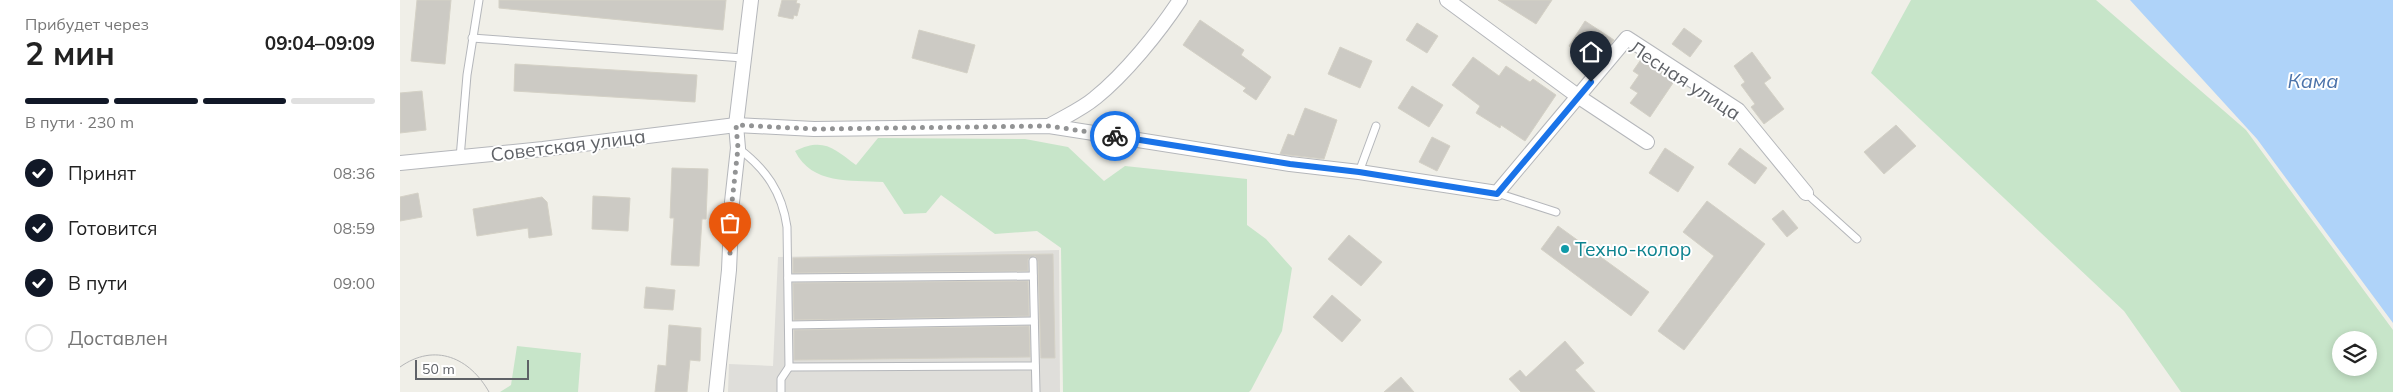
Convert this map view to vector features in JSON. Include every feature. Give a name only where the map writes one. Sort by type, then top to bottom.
[{"type":"street","points":[[716,392],[729,270],[732,202],[738,148],[736,125],[751,0]]},
{"type":"street","points":[[1049,126],[1095,99],[1167,20],[1180,0]]},
{"type":"street","points":[[1447,0],[1579,97],[1647,142]]},
{"type":"street","name":"Лесная улица","points":[[1497,194],[1627,38],[1738,110],[1806,194]]},
{"type":"street","points":[[736,125],[814,129],[1049,126],[1497,194]]},
{"type":"street","name":"Советская улица","points":[[400,163],[460,158],[736,125]]},
{"type":"lane","points":[[460,158],[472,38],[478,0]]},
{"type":"lane","points":[[472,38],[743,58]]},
{"type":"lane","points":[[1359,172],[1376,126]]},
{"type":"lane","points":[[738,148],[754,160],[772,182],[781,198],[787,227],[789,367],[782,379],[781,392]]},
{"type":"lane","points":[[1497,194],[1556,212]]},
{"type":"lane","points":[[1806,194],[1857,239]]},
{"type":"lane","points":[[1033,261],[1036,392]]},
{"type":"lane","points":[[788,278],[1034,276]]},
{"type":"lane","points":[[789,325],[1034,322]]},
{"type":"lane","points":[[789,367],[1035,366]]},
{"type":"shaded area","points":[[1059,250],[1060,392],[728,392],[729,364],[773,366],[778,257]]},
{"type":"green space","points":[[1911,0],[2096,0],[2246,130],[2393,330],[2393,392],[2181,392],[2124,311],[1871,73]]},
{"type":"green space","points":[[878,138],[1025,139],[1068,147],[1104,181],[1125,166],[1247,179],[1247,225],[1266,239],[1292,268],[1282,331],[1251,390],[1249,392],[1063,392],[1061,248],[1037,231],[995,234],[941,195],[926,213],[904,214],[883,182],[845,180],[822,175],[811,170],[802,162],[795,151],[805,147],[821,145],[835,150],[856,165]]},
{"type":"green space","points":[[517,346],[581,353],[578,392],[500,392],[511,385]]},
{"type":"water","name":"Кама","points":[[2130,0],[2393,0],[2393,323],[2257,139]]},
{"type":"building","points":[[417,0],[451,0],[445,64],[411,61]]},
{"type":"building","points":[[499,0],[726,0],[723,30],[499,8]]},
{"type":"building","points":[[782,0],[797,0],[796,3],[800,4],[797,16],[794,15],[793,19],[778,16]]},
{"type":"building","points":[[1498,0],[1552,0],[1536,24]]},
{"type":"building","points":[[1200,20],[1244,50],[1241,55],[1271,77],[1256,100],[1243,91],[1246,88],[1183,45]]},
{"type":"building","points":[[1585,21],[1614,40],[1595,63],[1569,46]]},
{"type":"building","points":[[1417,23],[1438,36],[1427,53],[1406,40]]},
{"type":"building","points":[[1684,28],[1702,41],[1690,57],[1672,44]]},
{"type":"building","points":[[919,30],[975,45],[967,73],[912,58]]},
{"type":"building","points":[[1340,47],[1372,61],[1360,88],[1328,74]]},
{"type":"building","points":[[1752,52],[1771,78],[1764,83],[1784,109],[1764,124],[1751,107],[1755,104],[1741,85],[1745,82],[1734,66]]},
{"type":"building","points":[[1473,57],[1499,76],[1506,66],[1530,82],[1533,79],[1556,95],[1525,141],[1501,125],[1500,128],[1476,113],[1480,106],[1452,85]]},
{"type":"building","points":[[1642,58],[1675,80],[1650,117],[1630,103],[1638,93],[1630,88],[1639,75],[1633,71]]},
{"type":"building","points":[[515,64],[697,75],[695,102],[514,91]]},
{"type":"building","points":[[1412,86],[1443,105],[1429,127],[1398,108]]},
{"type":"building","points":[[422,91],[426,130],[400,133],[400,93]]},
{"type":"building","points":[[1305,108],[1337,120],[1324,159],[1280,154],[1288,134],[1294,136]]},
{"type":"building","points":[[1896,125],[1916,146],[1884,174],[1864,152]]},
{"type":"building","points":[[1432,137],[1450,146],[1437,171],[1419,162]]},
{"type":"building","points":[[1665,148],[1694,167],[1678,192],[1649,173]]},
{"type":"building","points":[[1740,148],[1767,168],[1755,184],[1728,164]]},
{"type":"building","points":[[672,168],[708,169],[706,219],[702,219],[699,266],[671,265],[674,218],[670,218]]},
{"type":"building","points":[[418,193],[422,217],[400,221],[400,197]]},
{"type":"building","points":[[593,196],[630,198],[628,231],[592,229]]},
{"type":"building","points":[[542,197],[547,202],[552,235],[529,238],[528,228],[477,236],[473,209]]},
{"type":"building","points":[[1707,201],[1765,244],[1684,350],[1658,331],[1714,256],[1683,232]]},
{"type":"building","points":[[1783,210],[1798,228],[1787,237],[1772,219]]},
{"type":"building","points":[[1558,226],[1649,292],[1631,316],[1541,249]]},
{"type":"building","points":[[1349,235],[1382,262],[1361,286],[1328,259]]},
{"type":"building","points":[[1053,254],[1055,358],[1041,358],[1038,261],[1035,256],[1028,259],[1028,271],[793,273],[793,258]]},
{"type":"building","points":[[1028,281],[1029,316],[794,320],[793,283]]},
{"type":"building","points":[[646,287],[675,290],[673,310],[644,308]]},
{"type":"building","points":[[1332,295],[1361,320],[1342,342],[1313,317]]},
{"type":"building","points":[[669,325],[701,328],[700,361],[690,360],[687,392],[655,392],[658,365],[666,366]]},
{"type":"building","points":[[1029,326],[1030,357],[794,360],[794,330]]},
{"type":"building","points":[[1565,341],[1584,363],[1575,370],[1595,392],[1521,392],[1509,379],[1520,370],[1526,377]]},
{"type":"building","points":[[1401,377],[1414,392],[1384,392]]},
{"type":"tram line","points":[[400,367],[426,356],[439,355],[450,357],[472,370],[489,392]]},
{"type":"way so far","points":[[730,253],[732,202],[738,148],[736,125],[814,129],[1049,126],[1115,136]]},
{"type":"place","name":"Техно-колор","points":[[1565,249]]},
{"type":"route","points":[[1115,136],[1497,194],[1591,82]]}]
